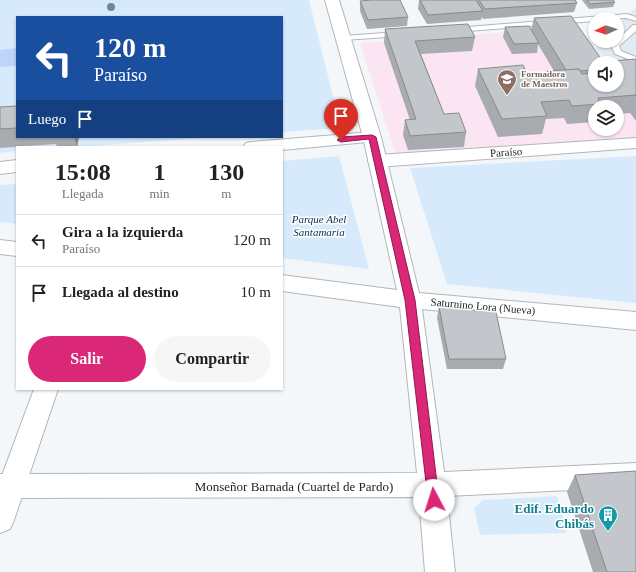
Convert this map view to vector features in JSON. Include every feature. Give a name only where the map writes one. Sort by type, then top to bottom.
[{"type":"street","points":[[332,0],[372,137],[410,300],[432,485],[440,572]]},
{"type":"street","points":[[264,146],[372,137]]},
{"type":"street","name":"Paraíso","points":[[377,161],[636,142]]},
{"type":"street","points":[[0,168],[16,166]]},
{"type":"street","points":[[0,247],[16,249]]},
{"type":"street","name":"Saturnino Lora (Nueva)","points":[[283,283],[410,300],[636,321]]},
{"type":"street","points":[[0,520],[5,486],[46,390]]},
{"type":"street","name":"Monseñor Barnada (Cuartel de Pardo)","points":[[5,486],[432,485],[636,475]]},
{"type":"lane","points":[[446,30],[627,16],[636,18]]},
{"type":"lane","points":[[636,27],[615,46],[618,52],[636,60]]},
{"type":"lane","points":[[344,38],[407,34]]},
{"type":"shaded area","points":[[636,7],[636,65],[624,61],[624,56],[608,56],[593,51],[596,48],[624,48],[624,19]]},
{"type":"shaded area","name":"Formadora de Maestros","points":[[572,27],[588,45],[588,48],[608,56],[588,56],[588,92],[624,92],[624,61],[636,65],[636,138],[396,155],[360,43]]},
{"type":"green space","points":[[0,0],[309,0],[341,128],[283,132],[283,16],[16,16],[16,138],[202,138],[92,146],[16,146],[16,151],[0,153]]},
{"type":"green space","name":"Parque Abel Santamaria","points":[[339,156],[369,269],[283,258],[283,161]]},
{"type":"green space","points":[[636,156],[636,303],[447,284],[410,168]]},
{"type":"green space","points":[[16,184],[16,224],[0,222],[0,185]]},
{"type":"green space","points":[[557,496],[567,533],[480,535],[474,508],[483,500]]},
{"type":"water","points":[[16,48],[16,66],[0,67],[0,50]]},
{"type":"building","points":[[400,0],[408,17],[368,20],[360,1]]},
{"type":"building","points":[[420,0],[476,0],[483,11],[428,15]]},
{"type":"building","points":[[479,0],[575,0],[577,3],[485,9]]},
{"type":"building","points":[[587,0],[613,0],[615,2],[590,4]]},
{"type":"building","points":[[571,16],[588,40],[588,48],[593,48],[599,56],[588,56],[588,70],[580,71],[579,69],[566,70],[534,18]]},
{"type":"building","points":[[468,24],[475,37],[415,41],[444,114],[459,113],[466,132],[410,136],[405,120],[416,119],[385,29]]},
{"type":"building","points":[[529,26],[539,43],[514,44],[505,27]]},
{"type":"building","points":[[636,59],[636,95],[588,100],[588,105],[572,106],[569,100],[541,102],[547,116],[502,119],[478,69],[523,65],[529,78],[551,77],[547,71],[579,69],[582,74],[588,74],[588,92],[624,92],[624,60]]},
{"type":"building","points":[[16,106],[16,128],[0,129],[0,107]]},
{"type":"building","points":[[439,307],[496,312],[506,359],[449,359]]},
{"type":"building","name":"Edif. Eduardo Chibás","points":[[636,471],[636,572],[607,572],[575,475]]},
{"type":"place","name":"Formadora de Maestros","points":[[507,96]]},
{"type":"place","name":"Edif. Eduardo Chibás","points":[[608,532]]},
{"type":"route","points":[[341,140],[372,137],[410,300],[434,500]]}]
